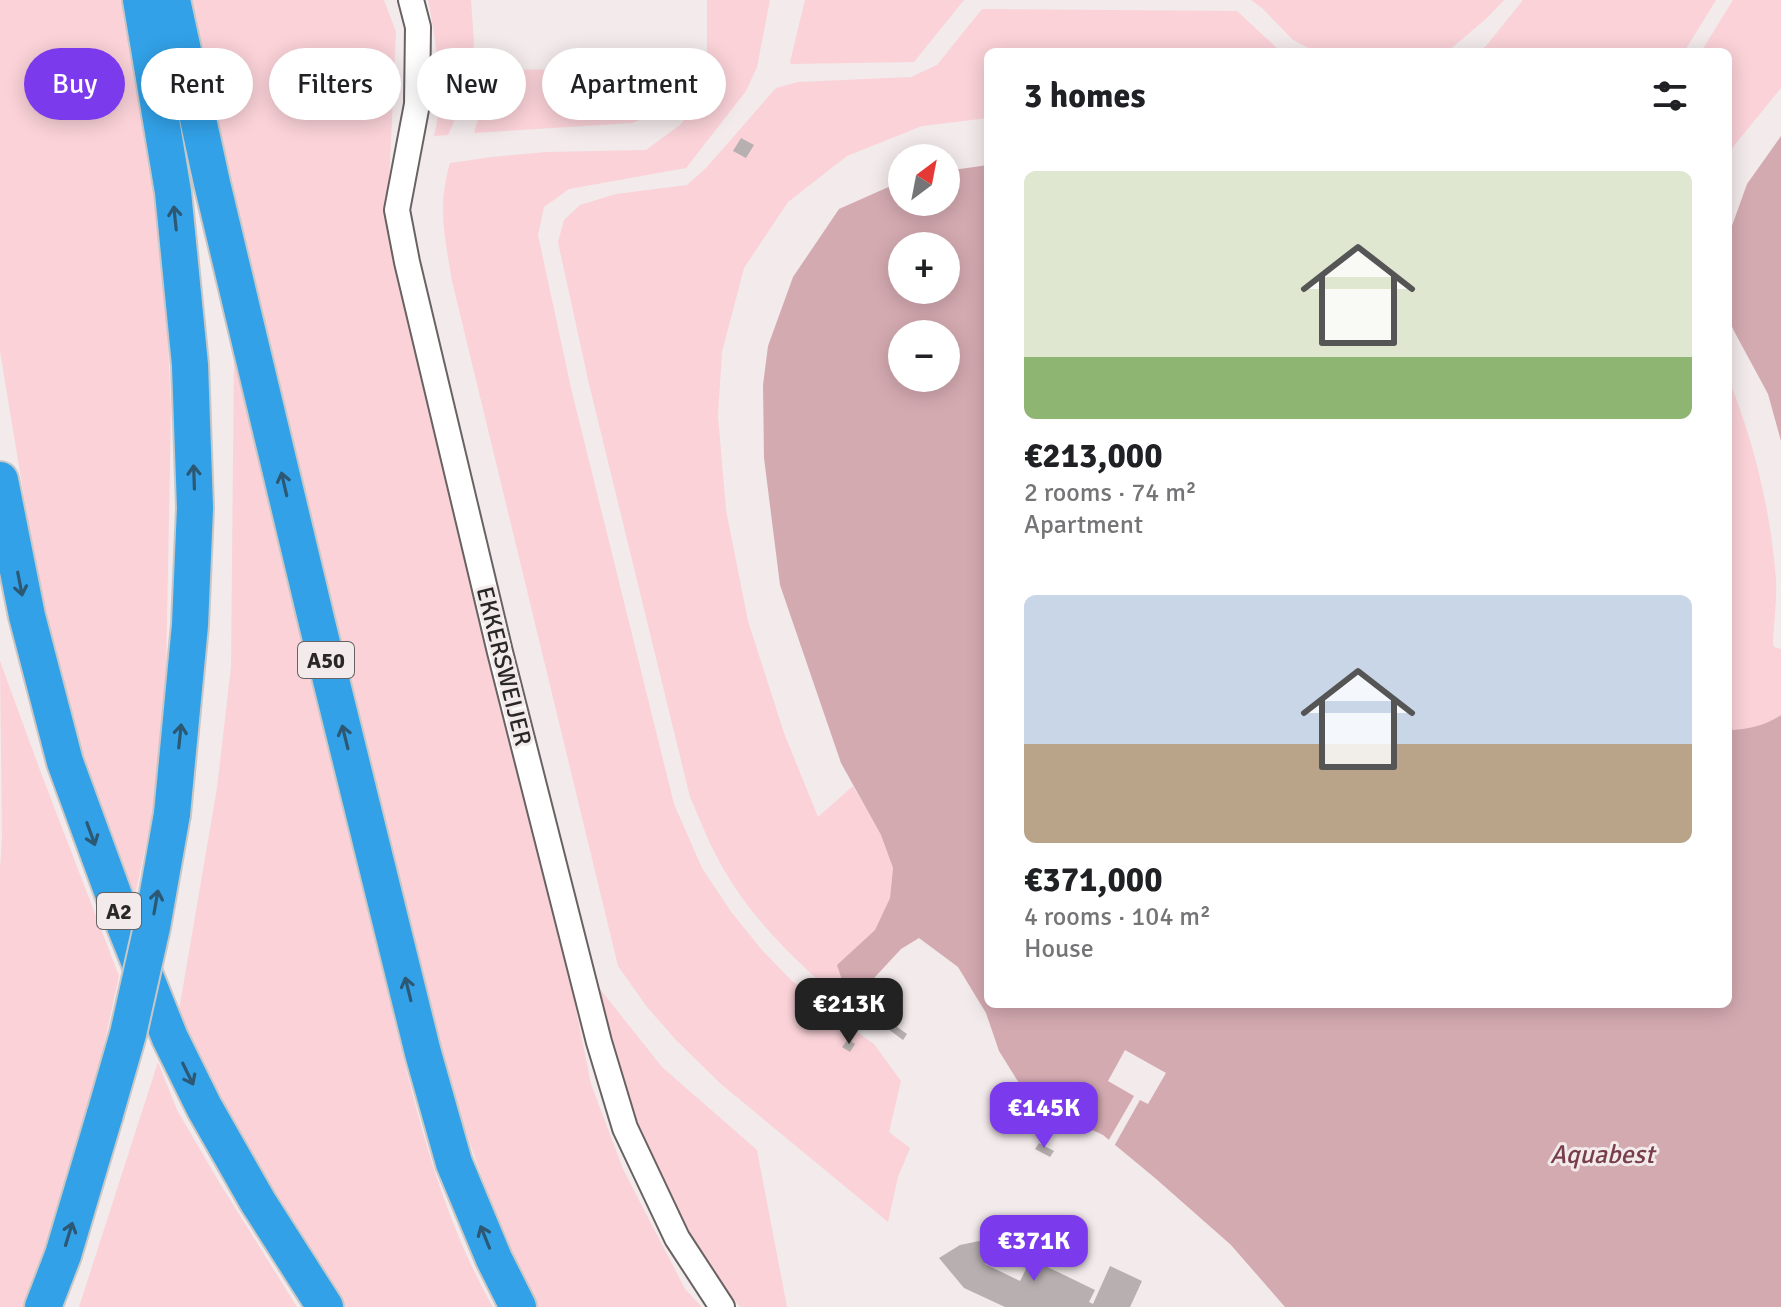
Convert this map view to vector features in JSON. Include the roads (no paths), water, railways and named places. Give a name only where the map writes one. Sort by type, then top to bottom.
[{"type":"highway","name":"A2","points":[[43,1307],[63,1255],[128,1034],[152,927],[172,814],[190,625],[195,508],[191,381],[173,192],[141,0]]},
{"type":"highway","name":"A50","points":[[172,0],[215,197],[423,1053],[454,1163],[494,1259],[518,1307]]},
{"type":"highway","name":"A2","points":[[0,480],[27,616],[65,762],[125,926],[170,1038],[204,1107],[258,1202],[325,1307]]},
{"type":"street","name":"EKKERSWEIJER","points":[[411,0],[418,27],[417,104],[397,210],[425,337],[500,652],[599,1042],[625,1128],[677,1238],[722,1307]]},
{"type":"water","points":[[1781,136],[1781,441],[1768,394],[1732,326],[1732,226],[1747,184]]},
{"type":"water","name":"Aquabest","points":[[984,166],[984,1008],[1732,1008],[1732,730],[1756,726],[1781,715],[1781,1307],[1285,1307],[1231,1245],[1155,1178],[1103,1135],[1048,1109],[1019,1083],[999,1051],[986,1013],[958,967],[919,938],[901,949],[863,990],[842,980],[837,965],[875,930],[890,898],[893,868],[881,835],[841,763],[780,585],[764,458],[763,385],[768,346],[793,277],[839,209],[888,187],[888,216],[960,216],[960,169]]}]
